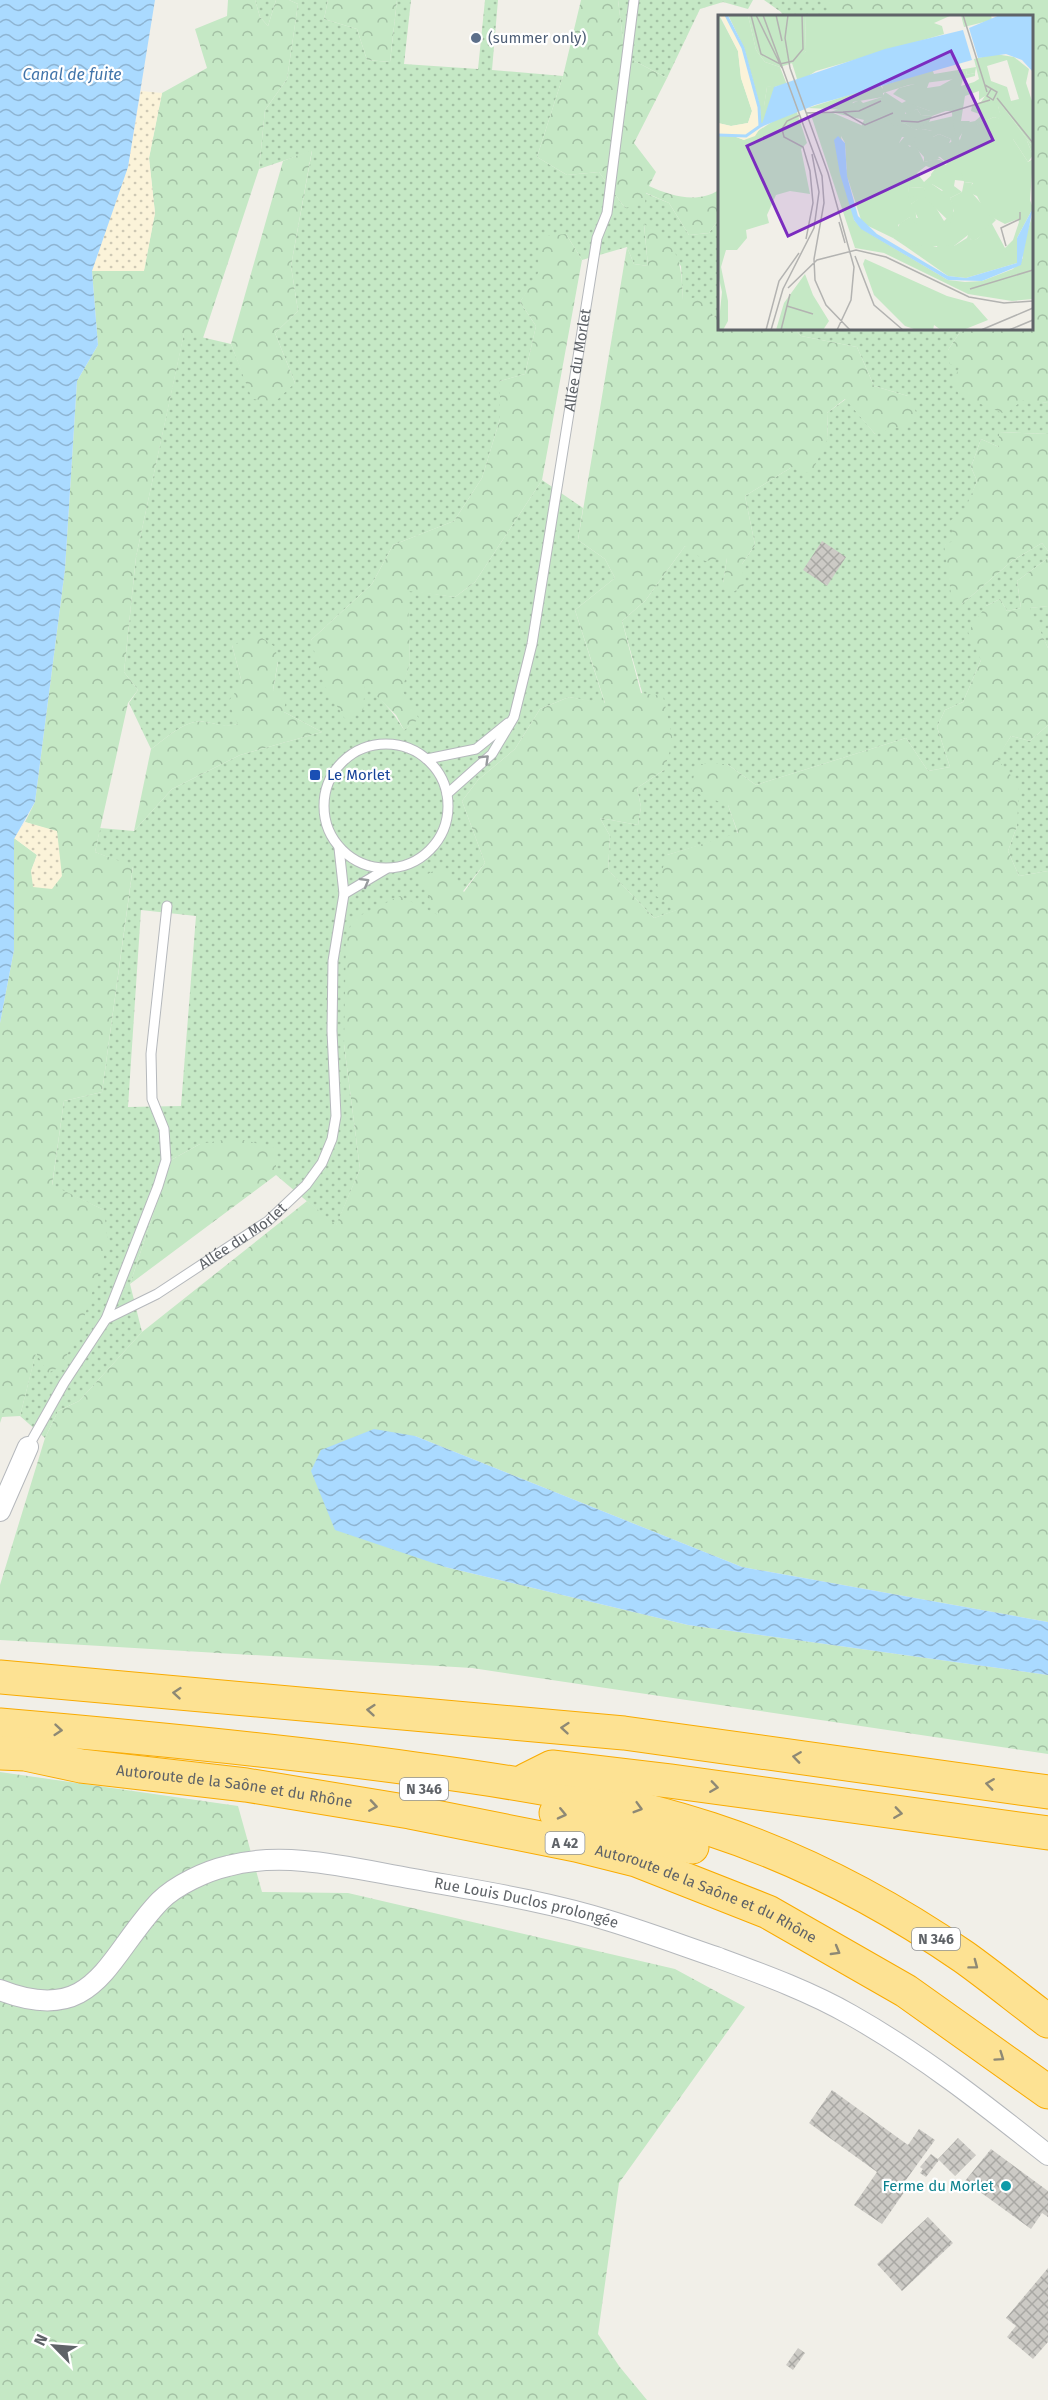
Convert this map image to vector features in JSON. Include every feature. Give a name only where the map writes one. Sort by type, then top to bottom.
[{"type":"highway","points":[[0,1677],[624,1733],[1048,1792]]},
{"type":"highway","name":"N 346","points":[[0,1725],[247,1746],[519,1783],[629,1806],[711,1829],[815,1872],[893,1912],[963,1957],[1048,2021]]},
{"type":"highway","name":"N 346","points":[[12,1754],[82,1754],[231,1767],[484,1796],[686,1845],[781,1875],[815,1872]]},
{"type":"highway","name":"Autoroute de la Saône et du Rhône","points":[[12,1754],[81,1766],[246,1785],[410,1812],[576,1845],[636,1860],[768,1912],[906,1991],[1048,2092]]},
{"type":"highway","points":[[519,1783],[552,1767],[1048,1833]]},
{"type":"street","points":[[0,1511],[28,1447]]},
{"type":"street","name":"Rue Louis Duclos prolongée","points":[[0,1990],[36,2001],[78,1995],[94,1985],[162,1899],[188,1882],[225,1866],[261,1859],[353,1869],[527,1899],[598,1917],[770,1977],[849,2014],[931,2064],[1048,2155]]},
{"type":"lane","name":"Allée du Morlet","points":[[447,794],[492,754],[514,717],[532,644],[597,238],[607,213],[634,0]]},
{"type":"lane","points":[[428,759],[476,749],[514,717]]},
{"type":"lane","points":[[344,894],[386,869],[407,865],[431,849],[443,831],[448,810],[447,794],[440,774],[428,759],[409,747],[385,743],[364,747],[342,760],[329,778],[323,799],[324,821],[339,848],[356,862],[386,869]]},
{"type":"lane","name":"Allée du Morlet","points":[[106,1319],[157,1294],[268,1221],[306,1185],[322,1163],[332,1138],[336,1116],[332,1031],[333,961],[344,894],[339,848]]},
{"type":"lane","points":[[28,1447],[64,1383],[106,1319],[166,1160],[164,1129],[152,1099],[151,1054],[167,906]]},
{"type":"green space","points":[[228,0],[255,0],[260,17],[268,26],[276,0],[289,0],[298,4],[287,79],[265,110],[259,169],[203,338],[184,334],[136,557],[124,672],[138,690],[128,703],[95,852],[133,866],[102,1092],[64,1101],[52,1185],[104,1210],[108,1244],[78,1336],[60,1367],[48,1373],[36,1353],[20,1416],[2,1417],[0,1423],[0,1023],[14,950],[14,838],[37,855],[31,871],[57,832],[25,822],[35,802],[65,569],[77,381],[98,345],[92,271],[144,270],[155,213],[149,158],[162,93],[207,68],[195,29],[227,16]]},
{"type":"green space","points":[[255,0],[276,0],[268,26],[260,17]]},
{"type":"green space","points":[[289,0],[328,0],[324,19],[357,29],[367,60],[390,62],[397,0],[411,0],[404,64],[478,69],[485,0],[498,0],[492,70],[563,76],[537,157],[567,175],[599,172],[625,208],[645,193],[669,203],[689,235],[709,233],[718,220],[718,314],[712,317],[683,301],[681,266],[644,225],[648,266],[634,264],[627,247],[582,260],[566,234],[520,302],[536,326],[525,374],[500,381],[500,419],[482,478],[454,521],[393,545],[372,584],[311,640],[374,692],[404,730],[418,719],[401,690],[410,663],[407,590],[455,597],[475,582],[542,480],[583,508],[578,540],[605,559],[615,578],[575,610],[605,704],[569,697],[540,709],[515,749],[478,780],[462,801],[485,863],[344,1044],[360,1169],[336,1226],[276,1175],[275,1148],[200,1144],[171,1160],[130,1284],[142,1332],[79,1401],[58,1411],[45,1438],[20,1416],[36,1352],[49,1373],[104,1210],[52,1186],[64,1101],[102,1092],[133,867],[95,852],[100,828],[134,831],[172,789],[240,755],[322,732],[284,712],[273,690],[278,662],[232,645],[242,683],[238,724],[224,726],[205,722],[191,723],[176,730],[151,749],[129,703],[138,690],[124,672],[136,557],[184,333],[231,344],[253,399],[295,383],[275,333],[298,311],[291,266],[312,151],[259,169],[265,110],[287,79],[298,4]],"holes":[[[141,910],[196,916],[181,1106],[128,1107]]]},
{"type":"green space","points":[[328,0],[397,0],[390,62],[367,60],[357,29],[324,19]]},
{"type":"green space","points":[[581,0],[618,0],[625,56],[667,78],[634,143],[656,172],[649,186],[666,193],[693,198],[718,190],[718,220],[709,233],[689,235],[669,203],[646,193],[645,203],[625,208],[599,172],[567,175],[537,157],[563,76]]},
{"type":"green space","points":[[618,0],[753,0],[748,9],[723,2],[700,9],[667,78],[625,56]]},
{"type":"green space","points":[[764,0],[828,0],[828,15],[782,15]]},
{"type":"green space","points":[[828,0],[1048,0],[1048,403],[1023,400],[1005,414],[959,395],[953,381],[960,366],[950,364],[948,350],[961,330],[1033,330],[1033,15],[828,15]]},
{"type":"green space","points":[[312,150],[291,266],[298,311],[275,333],[295,383],[276,401],[252,399],[231,344],[283,161]]},
{"type":"green space","points":[[644,224],[672,247],[679,264],[683,300],[702,296],[712,317],[718,314],[718,330],[796,330],[801,336],[857,347],[874,386],[908,396],[920,420],[875,434],[845,399],[827,413],[828,438],[811,474],[792,467],[745,496],[755,545],[742,564],[744,585],[732,593],[723,583],[727,558],[705,561],[685,546],[645,601],[622,621],[641,693],[663,696],[673,741],[664,770],[637,788],[641,807],[638,825],[600,818],[610,836],[608,870],[654,918],[679,909],[654,895],[667,855],[738,833],[728,805],[691,791],[696,764],[727,764],[756,785],[906,738],[928,771],[950,767],[937,727],[945,710],[963,702],[981,660],[968,632],[986,606],[1000,599],[1007,611],[1021,608],[1017,581],[1048,558],[1048,606],[1030,608],[1048,648],[1048,725],[1030,741],[1011,736],[997,759],[1019,785],[1017,826],[1008,851],[1019,876],[1048,871],[1048,1622],[742,1567],[415,1436],[445,1567],[688,1625],[1048,1675],[1048,1754],[472,1668],[0,1640],[0,1585],[45,1438],[58,1411],[79,1401],[142,1332],[307,1201],[336,1225],[360,1169],[344,1044],[346,939],[353,919],[400,896],[440,916],[419,879],[442,866],[464,892],[485,863],[462,801],[478,780],[515,749],[540,709],[569,697],[605,703],[575,610],[615,578],[605,559],[578,540],[627,247],[634,264],[648,266]]},
{"type":"green space","points":[[566,234],[582,260],[542,480],[475,582],[455,597],[408,591],[410,663],[402,690],[419,719],[404,730],[396,715],[365,685],[363,710],[345,719],[324,685],[311,640],[372,584],[393,545],[454,521],[482,478],[500,419],[500,381],[525,374],[536,326],[520,302],[538,273],[539,237]]},
{"type":"green space","points":[[796,330],[961,330],[948,350],[968,370],[1007,392],[1048,403],[1048,434],[1000,432],[999,447],[981,439],[971,467],[977,481],[953,542],[945,545],[962,604],[1012,561],[1042,543],[1048,551],[1048,558],[1017,581],[1021,608],[1007,611],[1000,599],[986,606],[981,660],[963,702],[945,710],[937,727],[950,767],[928,771],[906,738],[756,785],[727,764],[728,805],[738,834],[667,855],[680,909],[654,918],[608,870],[610,836],[600,818],[638,825],[641,807],[637,788],[664,770],[622,621],[645,601],[685,546],[727,558],[723,583],[742,564],[755,545],[745,496],[792,467],[828,438],[827,413],[846,399],[875,434],[908,396],[874,386],[857,347],[801,336]]},
{"type":"green space","points":[[999,432],[1048,434],[1048,551],[1042,543],[1012,561],[962,604],[951,594],[944,545],[953,541],[951,520],[963,514],[977,481],[971,467],[981,439],[999,447]]},
{"type":"green space","points":[[1048,606],[1048,648],[1029,608]]},
{"type":"green space","points":[[258,635],[275,647],[278,661],[273,690],[286,698],[284,712],[322,732],[240,755],[172,789],[134,831],[151,749],[176,730],[191,723],[238,724],[228,702],[242,683],[232,645]]},
{"type":"green space","points":[[1048,725],[1048,871],[1019,876],[1008,851],[1017,826],[996,759],[1011,736],[1030,741]]},
{"type":"green space","points":[[235,1138],[276,1148],[276,1175],[130,1284],[171,1160],[200,1144]]},
{"type":"green space","points":[[0,1772],[238,1806],[262,1892],[348,1893],[675,1969],[745,2007],[619,2183],[598,2334],[619,2366],[647,2400],[0,2400]]},
{"type":"sand","points":[[141,91],[162,93],[149,158],[155,213],[144,271],[92,271],[128,167]]},
{"type":"sand","points":[[25,822],[57,831],[62,876],[52,889],[33,887],[31,871],[37,855],[14,838]]},
{"type":"water","name":"Canal de fuite","points":[[0,0],[155,0],[128,167],[92,271],[98,345],[77,381],[65,569],[35,802],[14,839],[14,950],[0,1023]]},
{"type":"water","points":[[374,1429],[415,1436],[742,1567],[1048,1622],[1048,1675],[688,1625],[445,1567],[335,1530],[311,1471],[321,1450]]},
{"type":"building","points":[[822,541],[846,557],[827,586],[803,570]]},
{"type":"building","points":[[832,2090],[908,2145],[919,2129],[935,2140],[900,2188],[905,2191],[882,2224],[854,2205],[877,2172],[809,2123]]},
{"type":"building","points":[[958,2138],[976,2155],[955,2176],[938,2159]]},
{"type":"building","name":"Ferme du Morlet","points":[[991,2149],[1048,2191],[1048,2217],[1042,2213],[1031,2229],[965,2181]]},
{"type":"building","points":[[931,2154],[939,2160],[926,2177],[920,2173],[923,2169],[920,2167]]},
{"type":"building","points":[[928,2217],[953,2243],[902,2291],[877,2264]]},
{"type":"building","points":[[1048,2268],[1048,2342],[1033,2359],[1007,2337],[1016,2326],[1006,2318]]},
{"type":"building","points":[[798,2348],[805,2353],[793,2370],[786,2365]]},
{"type":"place","name":"(summer only)","points":[[476,38]]},
{"type":"place","name":"Le Morlet","points":[[315,775]]},
{"type":"place","name":"Ferme du Morlet","points":[[1006,2186]]}]
